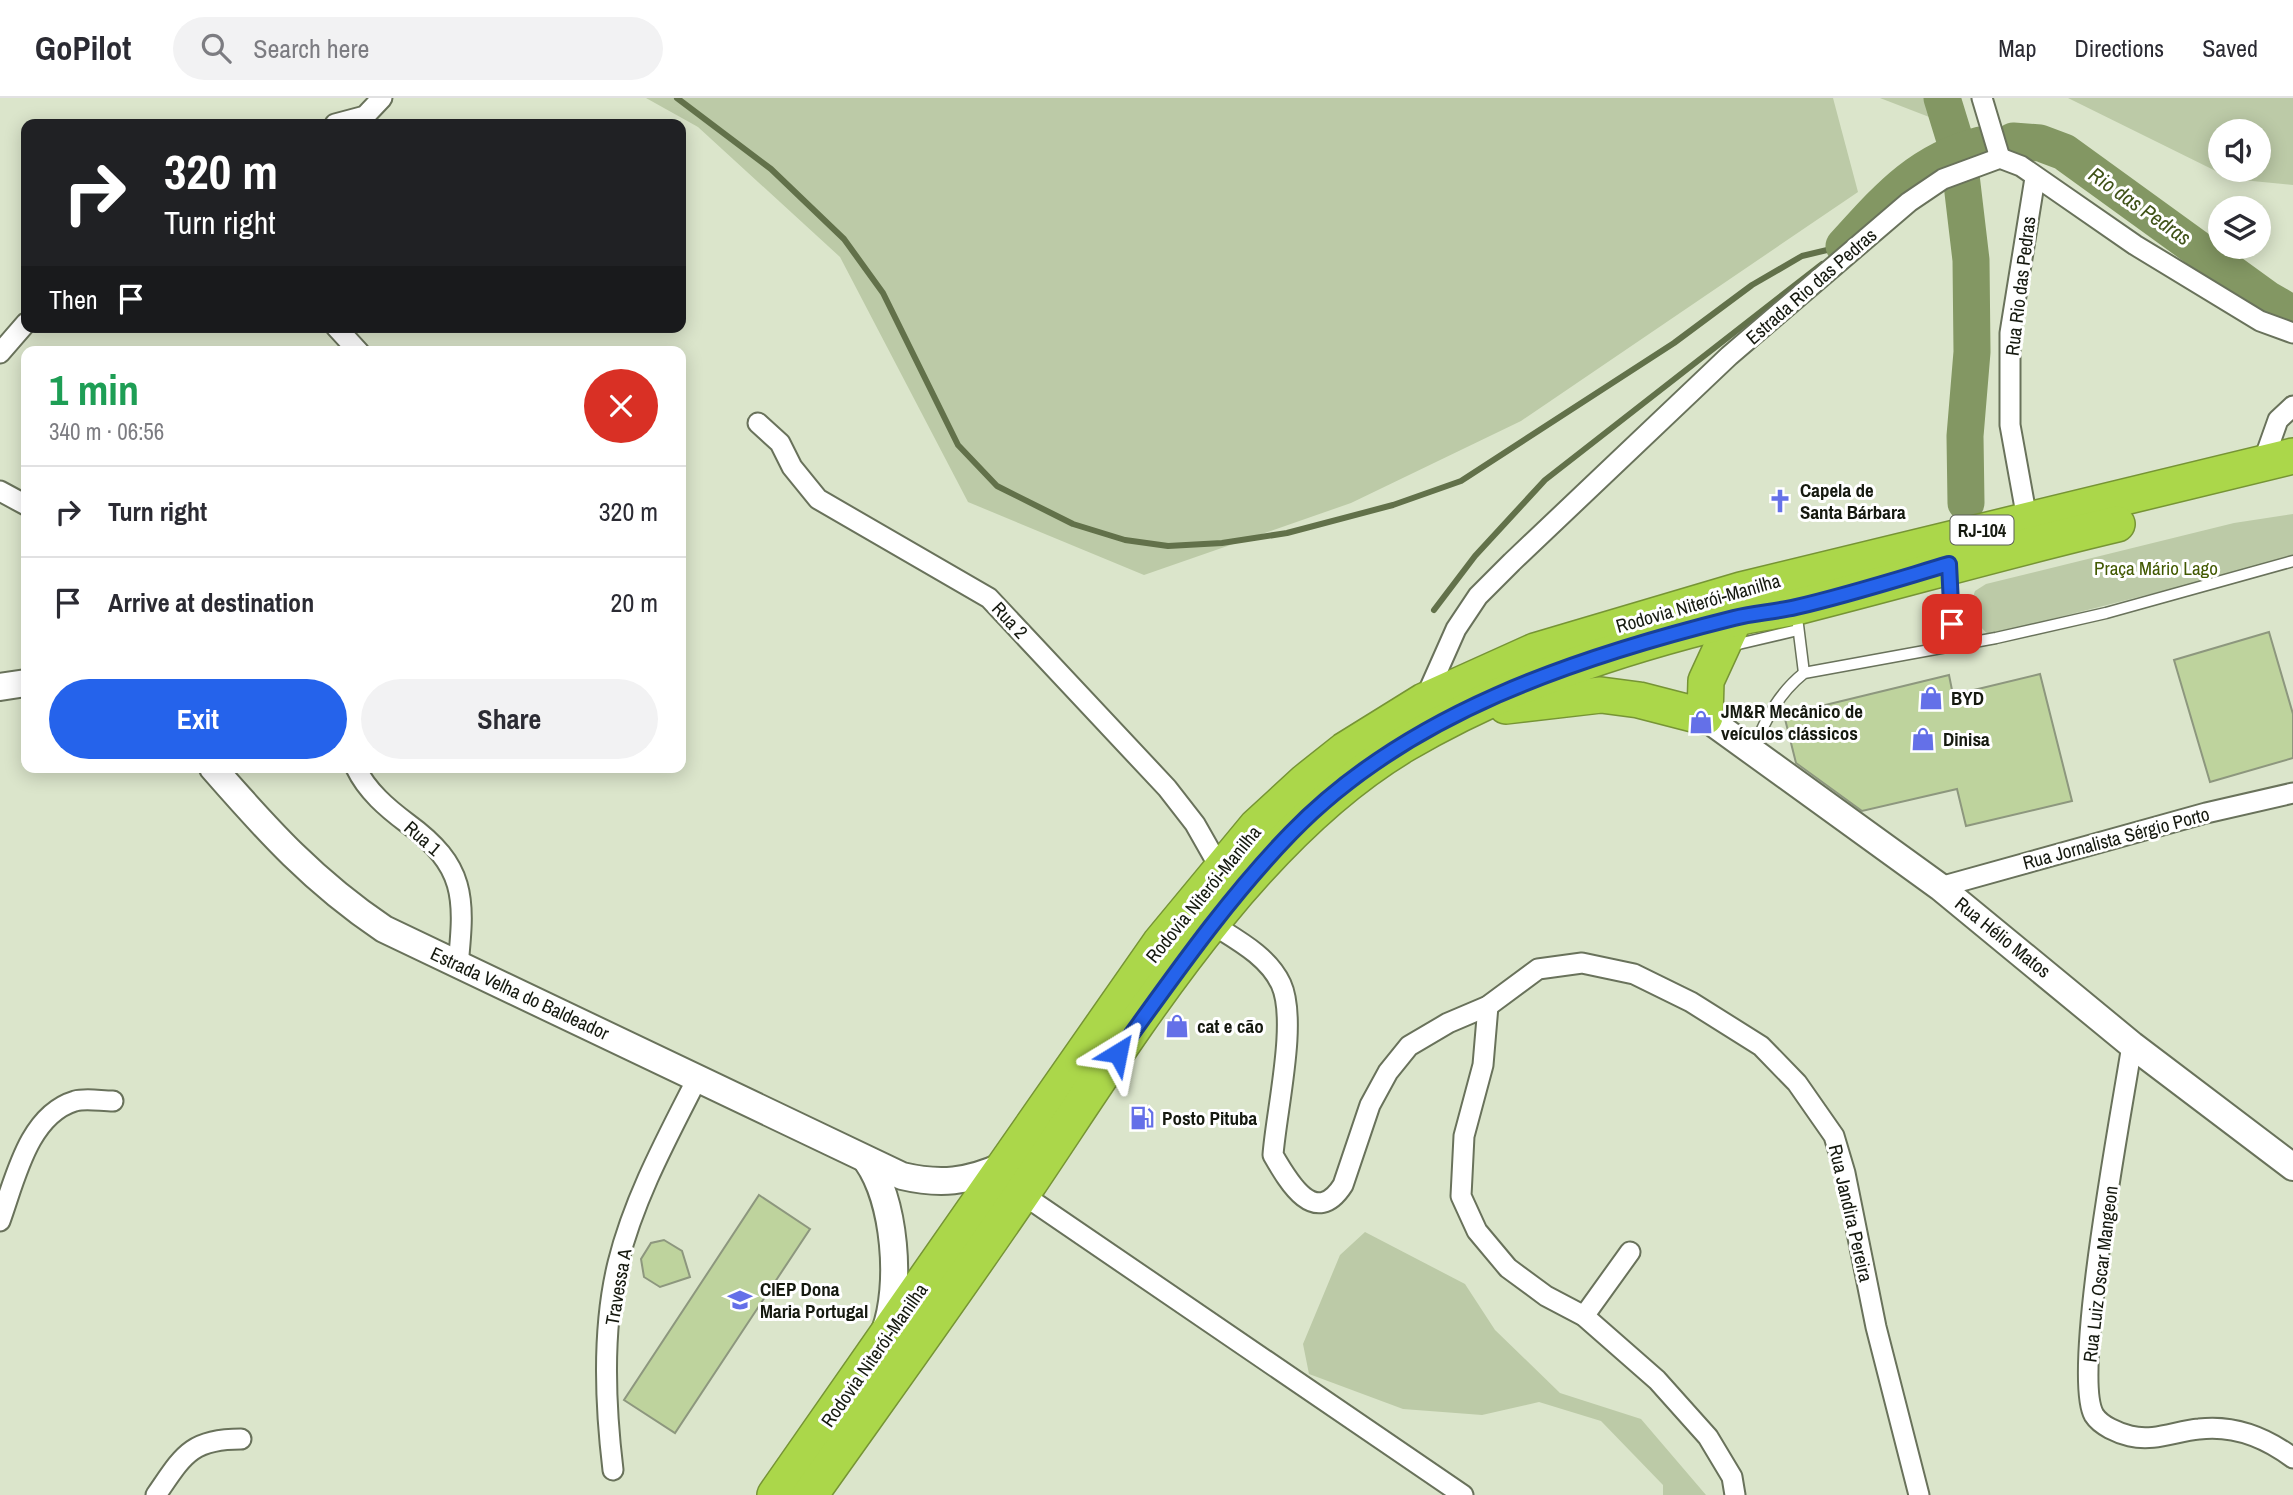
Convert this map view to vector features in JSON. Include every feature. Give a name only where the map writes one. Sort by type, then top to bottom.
[{"type":"highway","name":"Rodovia Niterói-Manilha","points":[[810,1495],[1013,1180],[1160,943],[1256,827],[1345,750],[1424,701],[1535,651],[1671,609],[2027,519],[2277,461]]},
{"type":"highway","name":"Rodovia Niterói-Manilha","points":[[775,1495],[877,1352],[1213,924],[1292,831],[1341,789],[1402,746],[1531,681],[1582,662],[1735,618],[1797,619],[1949,564],[2293,480]]},
{"type":"highway","points":[[1456,717],[1522,703],[1601,695],[1639,700],[1705,717],[1706,681],[1735,618]]},
{"type":"main road","points":[[0,687],[21,684]]},
{"type":"main road","name":"Rua Hélio Matos","points":[[1705,717],[1940,887],[2132,1045],[2293,1167]]},
{"type":"main road","name":"Estrada Velha do Baldeador","points":[[217,773],[293,859],[344,902],[384,929],[698,1077],[867,1161],[927,1182],[1013,1180]]},
{"type":"main road","points":[[867,1161],[880,1179],[886,1202],[893,1261],[888,1321],[877,1352]]},
{"type":"street","points":[[354,119],[365,116],[382,98]]},
{"type":"street","points":[[1982,98],[2000,158],[2021,166],[2134,246],[2249,314],[2293,333]]},
{"type":"street","name":"Estrada Rio das Pedras","points":[[1424,701],[1457,629],[1478,596],[1729,356],[1909,202],[1942,179],[2000,158]]},
{"type":"street","name":"Rua Rio das Pedras","points":[[2027,519],[2010,425],[2010,333],[2035,178]]},
{"type":"street","points":[[0,353],[21,329]]},
{"type":"street","points":[[342,333],[353,346]]},
{"type":"street","points":[[2277,461],[2278,420],[2293,406]]},
{"type":"street","name":"Rua 2","points":[[758,423],[780,443],[792,467],[818,499],[989,598],[1167,788],[1195,824],[1220,868]]},
{"type":"street","points":[[0,491],[21,502]]},
{"type":"street","name":"Rua 1","points":[[360,773],[388,809],[443,852],[458,884],[463,909],[458,965]]},
{"type":"street","name":"Rua Jornalista Sérgio Porto","points":[[1940,887],[2206,813],[2293,793]]},
{"type":"street","name":"Rua Jandira Pereira","points":[[1213,924],[1264,961],[1281,985],[1288,1027],[1273,1155],[1302,1198],[1313,1202],[1326,1202],[1337,1194],[1343,1185],[1370,1105],[1388,1072],[1409,1046],[1448,1023],[1488,1006],[1538,969],[1582,963],[1634,974],[1691,1002],[1761,1046],[1797,1083],[1834,1136],[1845,1173],[1876,1327],[1919,1495]]},
{"type":"street","points":[[1488,1006],[1483,1065],[1464,1136],[1461,1195],[1477,1231],[1508,1268],[1546,1296],[1584,1316],[1657,1380],[1708,1437],[1732,1477],[1735,1495]]},
{"type":"street","name":"Rua Luiz Oscar Mangeon","points":[[2132,1045],[2090,1327],[2087,1394],[2095,1416],[2110,1429],[2132,1437],[2164,1437],[2198,1429],[2230,1428],[2259,1438],[2293,1458]]},
{"type":"street","name":"Travessa A","points":[[612,1470],[609,1332],[618,1263],[656,1161],[698,1077]]},
{"type":"street","points":[[0,1221],[40,1125],[54,1111],[76,1100],[113,1101]]},
{"type":"street","points":[[1013,1180],[1463,1495]]},
{"type":"street","points":[[1584,1316],[1630,1252]]},
{"type":"street","points":[[156,1495],[183,1456],[199,1443],[241,1439]]},
{"type":"lane","points":[[1753,752],[1773,707],[1788,686],[1804,673],[1996,638],[2106,613],[2293,561]]},
{"type":"lane","points":[[1949,564],[1953,644]]},
{"type":"lane","points":[[1719,648],[1797,619],[1804,673]]},
{"type":"green space","points":[[646,98],[1833,98],[1858,192],[1521,421],[1351,503],[1144,575],[968,502],[840,257],[698,127]]},
{"type":"green space","points":[[1880,98],[1926,98],[1937,120]]},
{"type":"green space","points":[[2068,98],[2293,98],[2293,185],[2262,182],[2271,182],[2271,119],[2208,119],[2208,167]]},
{"type":"green space","name":"Praça Mário Lago","points":[[2293,514],[2293,558],[1989,635],[1974,615],[1972,604],[1975,591],[1986,584],[2234,523]]},
{"type":"green space","points":[[1365,1232],[1465,1284],[1495,1330],[1560,1393],[1641,1419],[1706,1495],[1663,1495],[1663,1485],[1601,1421],[1539,1402],[1482,1415],[1403,1409],[1309,1374],[1303,1344],[1340,1255]]},
{"type":"building","points":[[2269,632],[2293,714],[2293,758],[2210,782],[2174,660]]},
{"type":"building","name":"Dinisa","points":[[2040,674],[2072,801],[1966,826],[1957,789],[1862,811],[1796,763],[1784,715],[1949,675],[1953,695]]},
{"type":"building","points":[[759,1195],[810,1229],[675,1433],[624,1400]]},
{"type":"building","points":[[664,1240],[682,1251],[690,1277],[660,1287],[644,1277],[641,1259],[651,1243]]},
{"type":"waterway","points":[[677,98],[771,169],[844,239],[883,293],[958,445],[997,486],[1073,524],[1125,540],[1168,546],[1222,543],[1287,533],[1393,505],[1461,481],[1674,343],[1752,285],[1802,256],[1844,246]]},
{"type":"waterway","points":[[1942,98],[1958,150],[1971,260],[1972,352],[1965,436],[1966,503]]},
{"type":"waterway","name":"Rio das Pedras","points":[[2013,141],[2040,143],[2064,152],[2267,299],[2293,314]]},
{"type":"waterway","name":"Rio das Pedras","points":[[1844,246],[1889,198],[1920,172],[1938,161],[1980,145]]},
{"type":"waterway","points":[[1434,610],[1475,556],[1545,480],[1822,264]]},
{"type":"place","name":"Capela de Santa Bárbara","points":[[1780,501]]},
{"type":"place","name":"BYD","points":[[1931,698]]},
{"type":"place","name":"JM&R Mecânico de veículos clássicos","points":[[1701,722]]},
{"type":"place","name":"Dinisa","points":[[1923,739]]},
{"type":"place","name":"cat e cão","points":[[1177,1026]]},
{"type":"place","name":"Posto Pituba","points":[[1142,1118]]},
{"type":"place","name":"CIEP Dona Maria Portugal","points":[[740,1300]]},
{"type":"route","points":[[1118,1053],[1187,955],[1292,831],[1341,789],[1402,746],[1456,717],[1531,681],[1582,662],[1735,618],[1795,607],[1949,564],[1952,624]]}]
